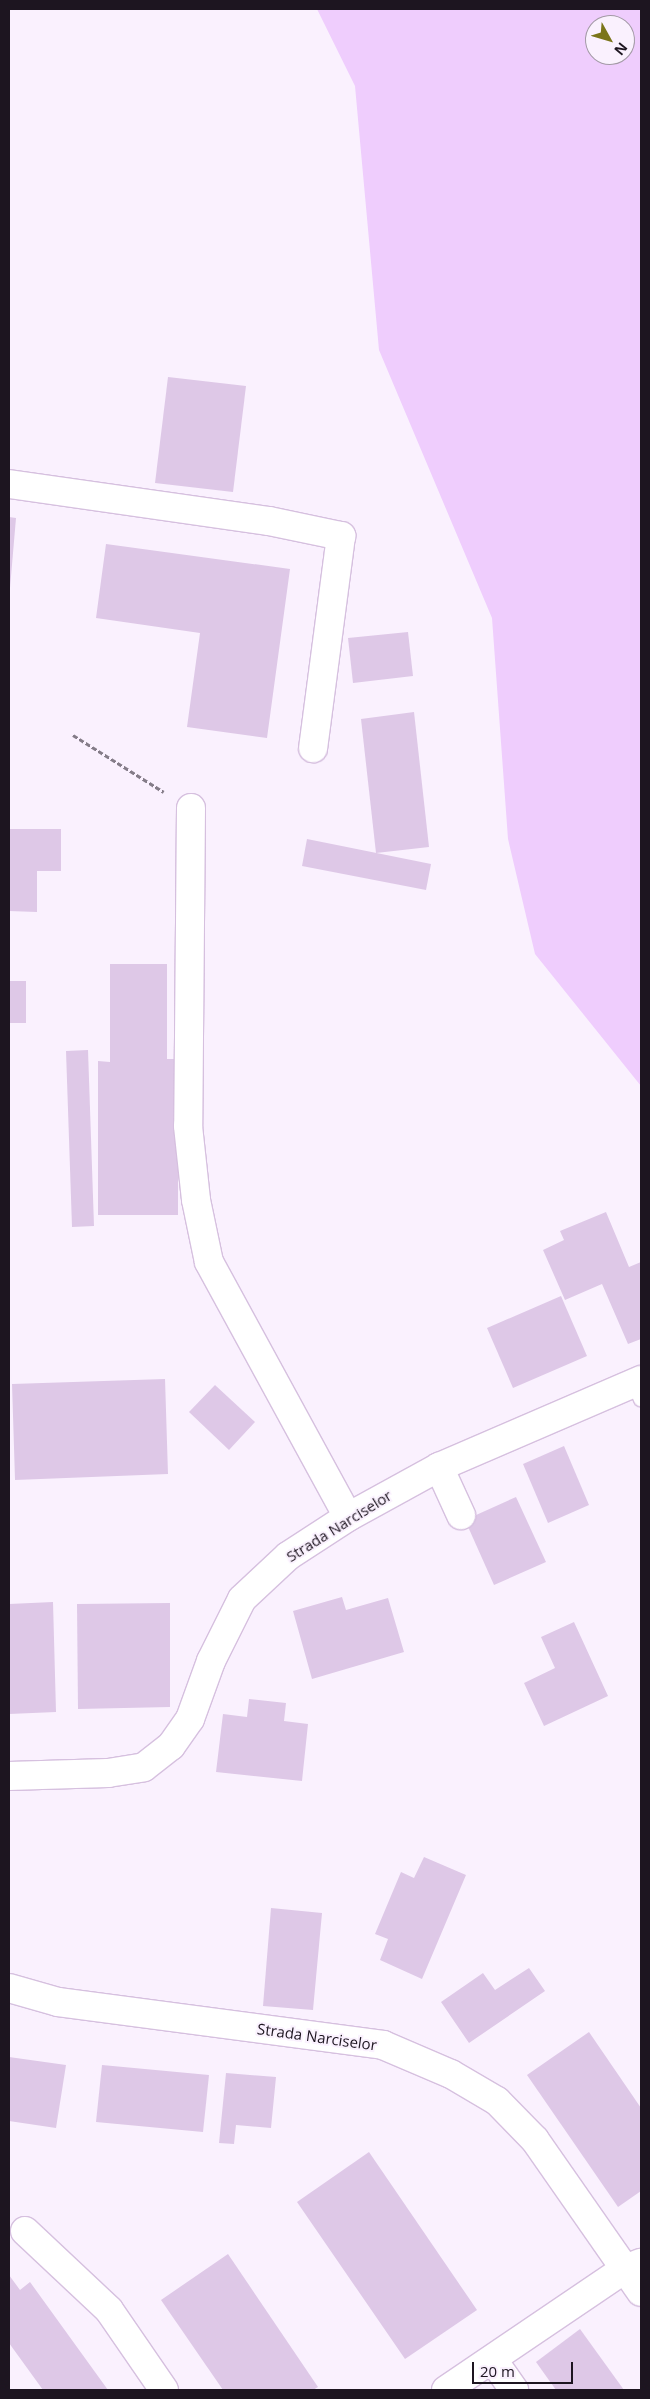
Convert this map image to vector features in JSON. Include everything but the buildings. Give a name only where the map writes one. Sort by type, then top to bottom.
[{"type":"street","points":[[9,484],[269,521],[341,536],[313,748]]},
{"type":"street","points":[[190,808],[188,1126],[196,1200],[209,1262],[348,1517]]},
{"type":"street","name":"Strada Narciselor","points":[[9,1776],[108,1773],[144,1767],[171,1746],[190,1719],[211,1661],[242,1599],[288,1556],[348,1517],[439,1467],[639,1388]]},
{"type":"street","points":[[439,1467],[461,1515]]},
{"type":"street","name":"Strada Narciselor","points":[[9,1988],[58,2002],[383,2045],[452,2074],[497,2101],[535,2140],[633,2266],[641,2292]]},
{"type":"street","points":[[25,2231],[109,2310],[164,2390]]},
{"type":"street","points":[[446,2390],[633,2266]]},
{"type":"street","points":[[493,2360],[514,2390]]},
{"type":"path","points":[[73,735],[190,808]]},
{"type":"shaded area","points":[[317,9],[641,9],[641,1086],[535,954],[508,839],[492,618],[379,350],[355,86]]}]
